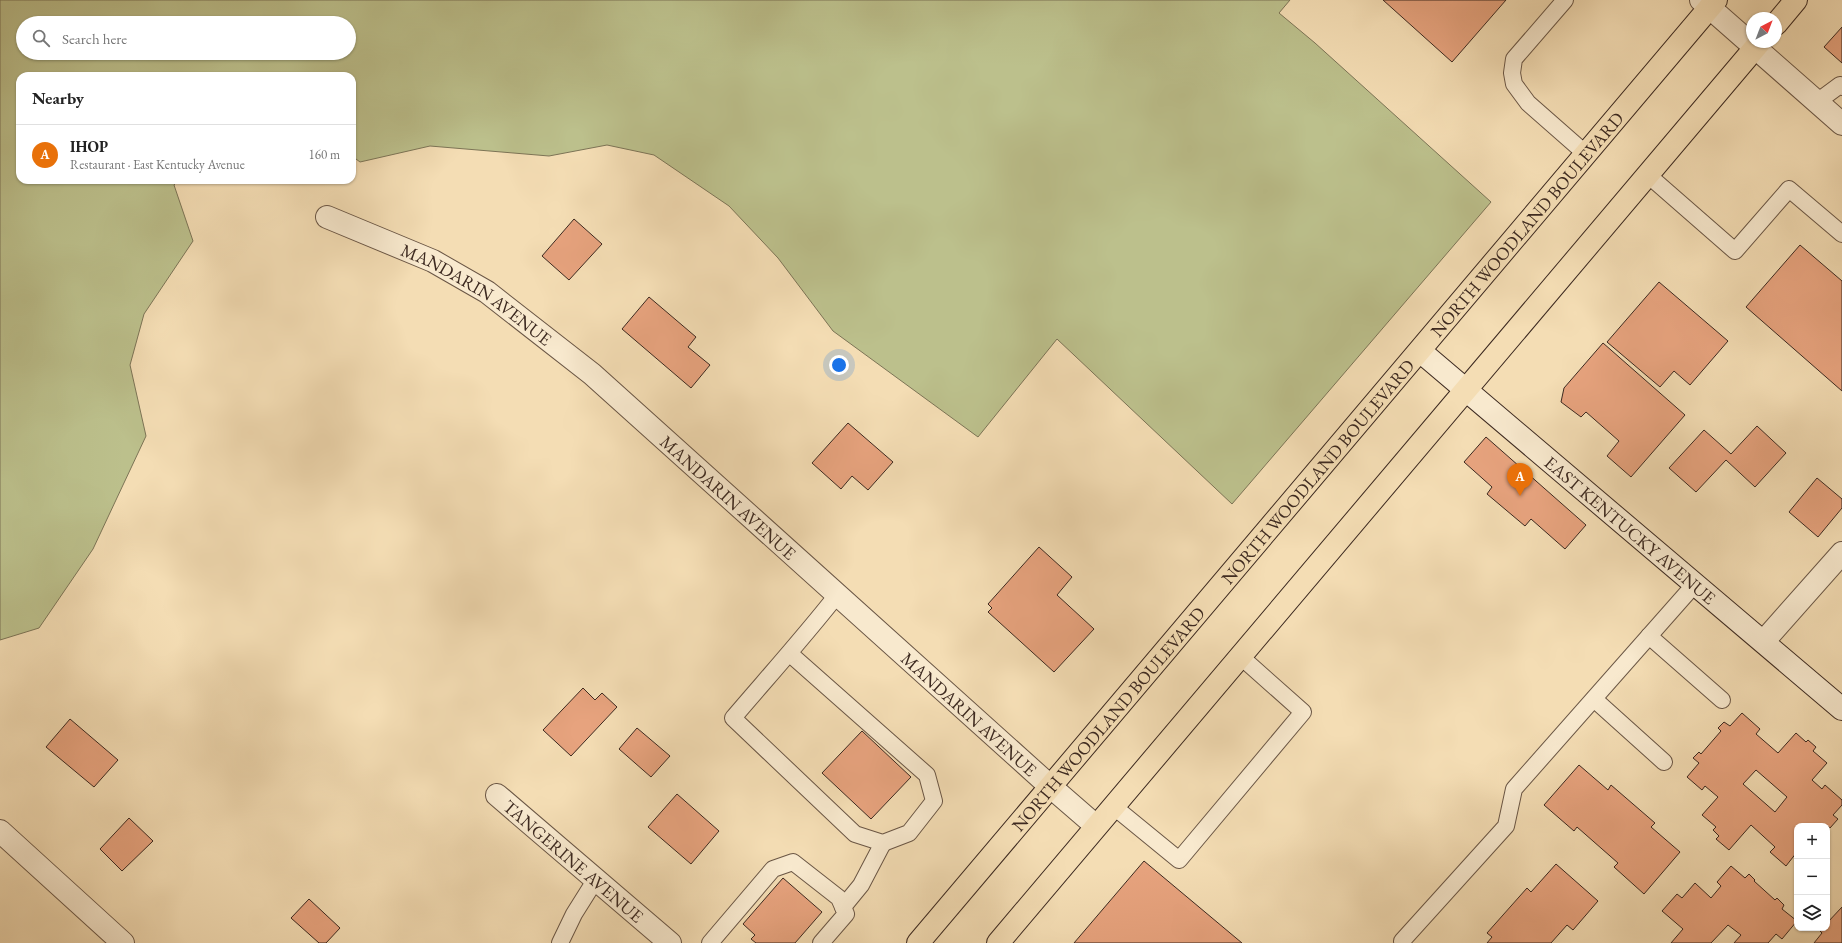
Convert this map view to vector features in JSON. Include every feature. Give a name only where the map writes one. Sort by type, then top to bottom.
[{"type":"main road","points":[[1782,17],[1796,0]]},
{"type":"main road","name":"NORTH WOODLAND BOULEVARD","points":[[918,943],[1051,788],[1586,154],[1709,2]]},
{"type":"main road","points":[[998,943],[1755,48]]},
{"type":"street","points":[[1709,2],[1746,34]]},
{"type":"street","points":[[1761,48],[1842,124]]},
{"type":"street","name":"MANDARIN AVENUE","points":[[327,217],[433,261],[487,292],[592,374],[1051,788],[1096,826]]},
{"type":"street","name":"EAST KENTUCKY AVENUE","points":[[1420,351],[1764,641],[1842,709]]},
{"type":"street","points":[[1764,641],[1842,553]]},
{"type":"street","name":"TANGERINE AVENUE","points":[[497,795],[670,943]]},
{"type":"street","points":[[0,831],[123,943]]},
{"type":"lane","points":[[1565,0],[1514,59],[1512,73],[1514,84],[1528,103],[1586,154]]},
{"type":"lane","points":[[1817,102],[1840,86],[1842,87]]},
{"type":"lane","points":[[1648,175],[1735,251],[1788,189],[1842,234]]},
{"type":"lane","points":[[1402,941],[1506,826],[1514,789],[1695,584]]},
{"type":"lane","points":[[789,653],[927,775],[934,801],[909,833],[883,843],[855,834],[733,718],[837,594]]},
{"type":"lane","points":[[1649,636],[1722,700]]},
{"type":"lane","points":[[1113,806],[1179,860],[1303,712],[1240,656]]},
{"type":"lane","points":[[1594,699],[1664,762]]},
{"type":"lane","points":[[843,907],[861,885],[883,843]]},
{"type":"lane","points":[[710,943],[773,869],[792,862],[839,898],[846,914],[821,943]]},
{"type":"lane","points":[[560,943],[574,914],[596,880]]},
{"type":"green space","points":[[0,0],[1290,0],[1279,13],[1315,43],[1491,202],[1232,504],[1057,339],[978,437],[833,331],[778,258],[729,206],[654,155],[607,145],[549,156],[430,146],[360,162],[356,159],[356,72],[16,72],[16,184],[175,184],[193,241],[144,314],[130,365],[146,436],[93,549],[39,628],[0,640]]},
{"type":"building","points":[[1383,0],[1506,0],[1452,62]]},
{"type":"building","points":[[1842,27],[1842,63],[1824,47]]},
{"type":"building","points":[[574,219],[602,244],[569,280],[542,256]]},
{"type":"building","points":[[1800,245],[1842,281],[1842,391],[1746,307]]},
{"type":"building","points":[[1659,282],[1728,341],[1690,385],[1674,371],[1660,387],[1607,342]]},
{"type":"building","points":[[649,297],[696,337],[688,347],[710,365],[691,388],[622,329]]},
{"type":"building","points":[[1603,343],[1685,415],[1631,477],[1607,456],[1619,441],[1586,412],[1581,417],[1561,402],[1564,388]]},
{"type":"building","points":[[848,423],[893,462],[868,490],[852,476],[841,489],[812,463]]},
{"type":"building","points":[[1757,426],[1786,453],[1755,487],[1726,460],[1696,492],[1669,468],[1704,430],[1731,454]]},
{"type":"building","points":[[1486,437],[1586,525],[1565,549],[1531,519],[1525,526],[1487,494],[1492,487],[1464,462]]},
{"type":"building","points":[[1817,478],[1842,499],[1842,508],[1818,537],[1789,512]]},
{"type":"building","points":[[1039,547],[1072,577],[1057,595],[1094,629],[1054,672],[988,612],[992,608],[988,604]]},
{"type":"building","points":[[583,688],[595,700],[602,693],[617,707],[571,756],[543,730]]},
{"type":"building","points":[[1742,713],[1760,729],[1756,734],[1778,753],[1796,733],[1806,742],[1808,740],[1816,747],[1813,751],[1827,763],[1812,780],[1822,789],[1825,785],[1842,800],[1842,805],[1833,815],[1838,819],[1830,828],[1830,823],[1794,823],[1794,856],[1786,866],[1770,852],[1775,847],[1751,825],[1729,850],[1716,839],[1719,836],[1713,830],[1716,827],[1702,815],[1718,797],[1705,786],[1702,790],[1687,777],[1699,763],[1693,758],[1699,752],[1701,754],[1721,731],[1718,728],[1724,722],[1730,726]],"holes":[[[1756,770],[1787,797],[1775,812],[1743,784]]]},
{"type":"building","points":[[70,719],[118,760],[94,787],[46,747]]},
{"type":"building","points":[[637,728],[670,756],[651,777],[619,749]]},
{"type":"building","points":[[862,731],[911,777],[871,819],[822,773]]},
{"type":"building","points":[[1579,765],[1608,790],[1611,785],[1655,823],[1651,827],[1680,852],[1644,894],[1614,867],[1618,863],[1577,827],[1574,831],[1544,805]]},
{"type":"building","points":[[677,794],[719,831],[691,864],[648,827]]},
{"type":"building","points":[[129,818],[153,841],[122,871],[100,849]]},
{"type":"building","points":[[1144,861],[1242,943],[1074,943]]},
{"type":"building","points":[[1556,864],[1598,901],[1573,930],[1567,925],[1551,943],[1487,943],[1492,937],[1487,933],[1527,888],[1531,892]]},
{"type":"building","points":[[1731,866],[1745,878],[1749,874],[1755,880],[1754,881],[1775,900],[1777,898],[1784,905],[1782,909],[1794,919],[1794,925],[1782,939],[1776,934],[1768,943],[1734,943],[1741,935],[1728,925],[1711,943],[1671,943],[1683,929],[1662,911],[1677,894],[1682,898],[1695,883],[1711,898],[1721,886],[1717,882]]},
{"type":"building","points":[[783,878],[822,912],[795,943],[756,943],[751,939],[755,935],[743,924]]},
{"type":"building","points":[[309,899],[340,928],[326,943],[319,943],[291,918]]},
{"type":"building","points":[[1842,907],[1842,943],[1814,943],[1822,933],[1820,931],[1830,931],[1830,920]]},
{"type":"place","name":"IHOP","points":[[1520,496]]}]
